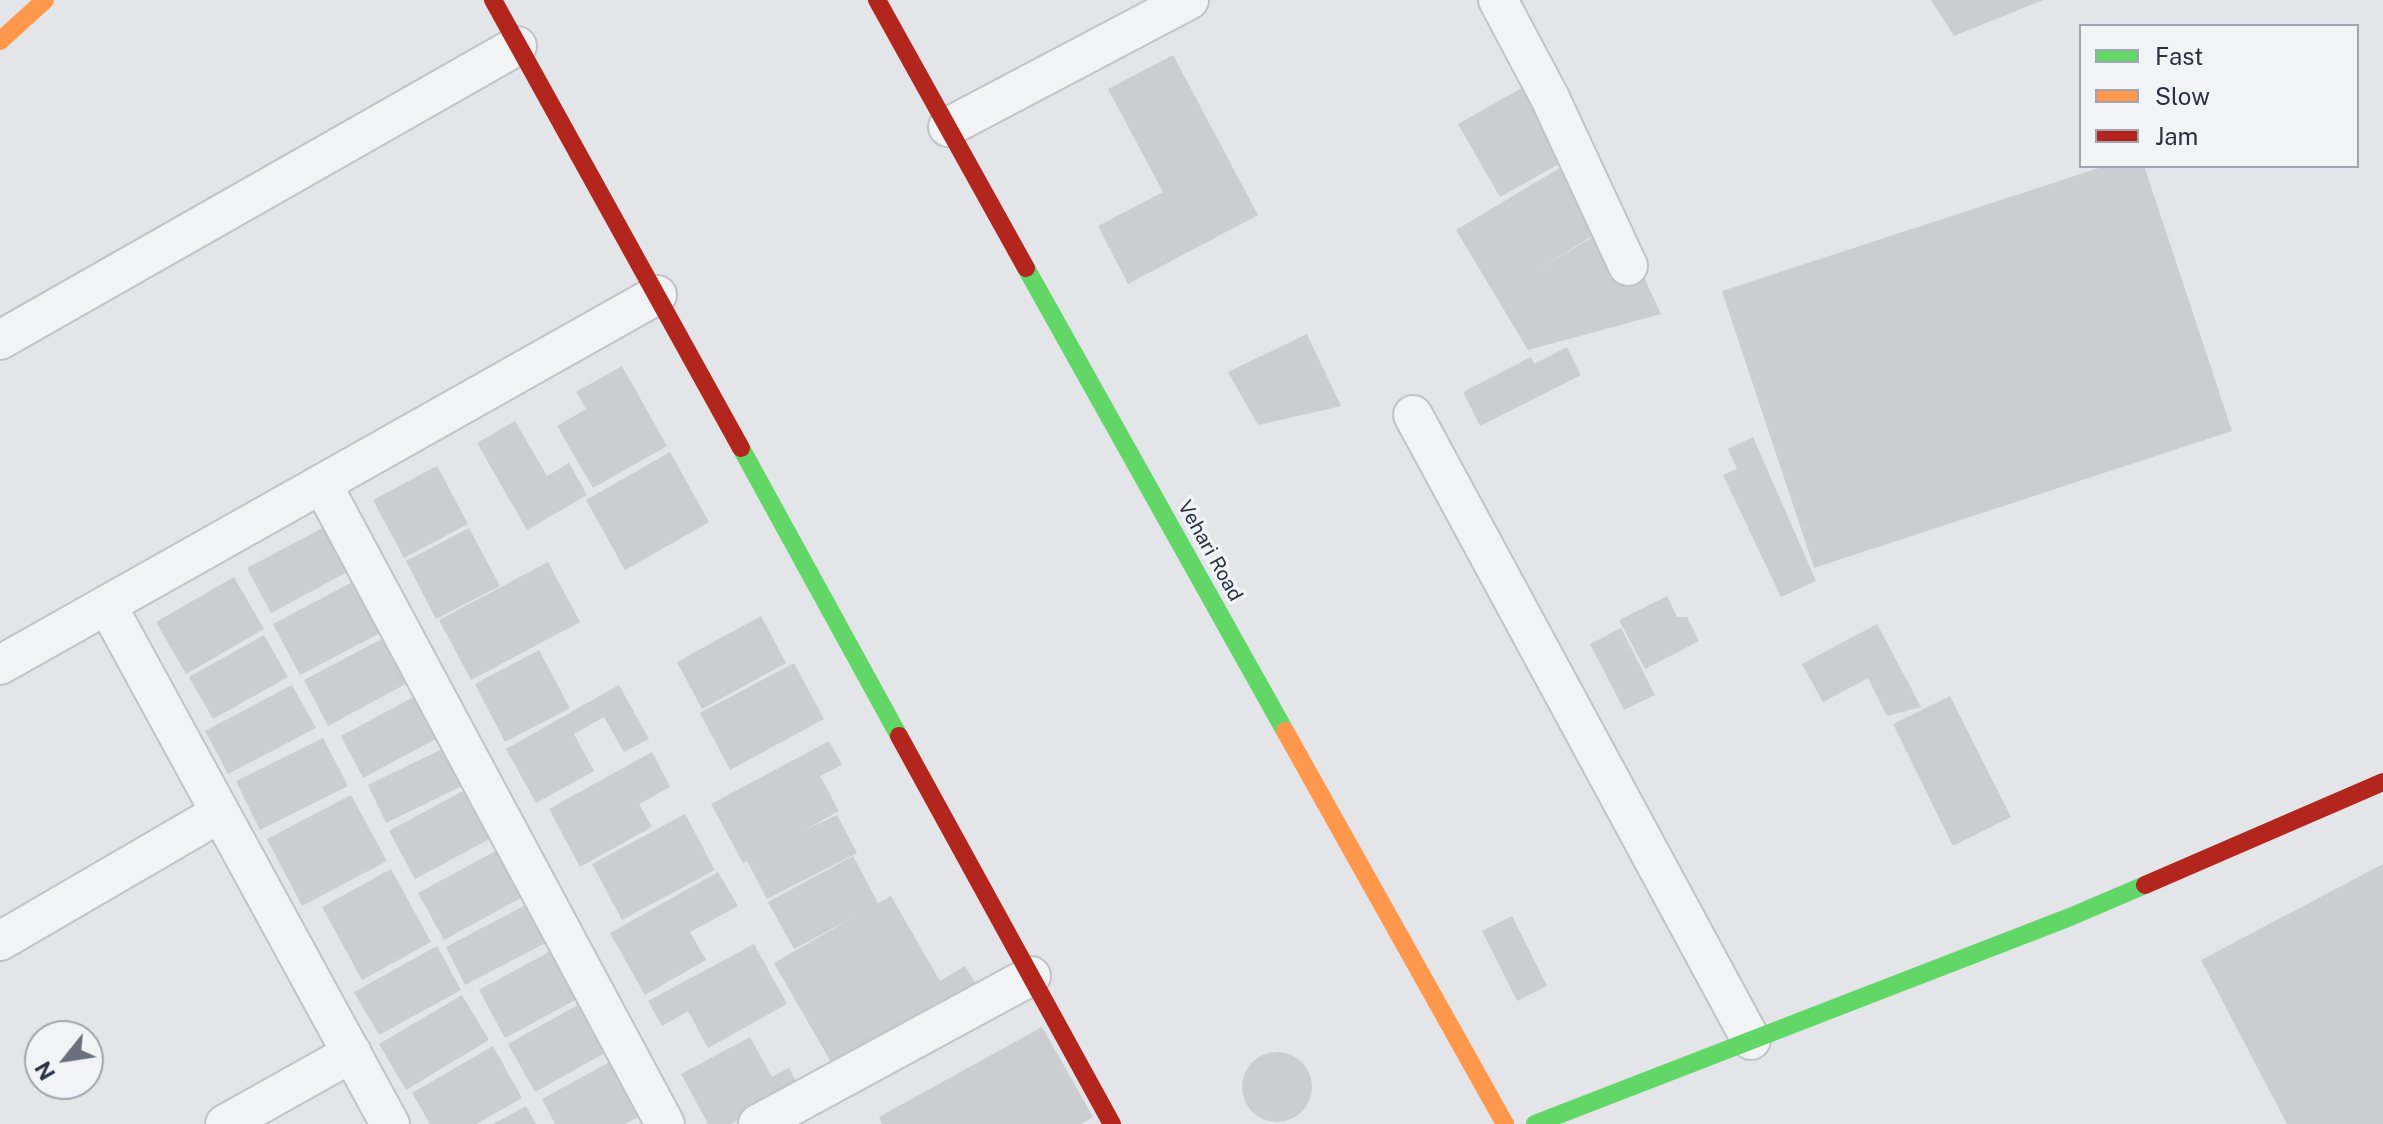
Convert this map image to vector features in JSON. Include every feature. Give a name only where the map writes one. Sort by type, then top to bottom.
[{"type":"street","points":[[0,41],[45,0]]},
{"type":"street","points":[[493,0],[1112,1124]]},
{"type":"street","name":"Vehari Road","points":[[877,0],[1505,1124]]},
{"type":"street","points":[[948,127],[1189,0]]},
{"type":"street","points":[[1498,0],[1550,98],[1628,266]]},
{"type":"street","points":[[0,340],[517,46]]},
{"type":"street","points":[[0,665],[657,295]]},
{"type":"street","points":[[1413,415],[1751,1040]]},
{"type":"street","points":[[322,484],[665,1124]]},
{"type":"street","points":[[107,605],[390,1124]]},
{"type":"street","points":[[1535,1124],[2070,917],[2383,782]]},
{"type":"street","points":[[0,941],[220,813]]},
{"type":"street","points":[[758,1124],[1031,976]]},
{"type":"street","points":[[225,1124],[352,1053]]},
{"type":"building","points":[[1931,0],[2043,0],[1954,36]]},
{"type":"building","points":[[1173,55],[1258,215],[1128,284],[1098,226],[1163,192],[1108,89]]},
{"type":"building","points":[[1545,75],[1587,148],[1500,197],[1458,124]]},
{"type":"building","points":[[1568,163],[1607,227],[1531,274],[1618,222],[1661,314],[1528,350],[1456,230]]},
{"type":"building","points":[[2099,168],[2145,168],[2232,431],[1814,568],[1722,291]]},
{"type":"building","points":[[1307,334],[1341,406],[1258,425],[1228,372]]},
{"type":"building","points":[[1567,347],[1581,375],[1480,426],[1463,392],[1531,357],[1534,364]]},
{"type":"building","points":[[622,366],[667,446],[593,488],[557,426],[586,409],[576,392]]},
{"type":"building","points":[[515,421],[547,476],[569,463],[587,495],[527,530],[477,443]]},
{"type":"building","points":[[1753,437],[1816,581],[1781,597],[1723,475],[1737,469],[1728,449]]},
{"type":"building","points":[[670,452],[709,522],[625,570],[586,500]]},
{"type":"building","points":[[437,466],[468,524],[404,558],[373,500]]},
{"type":"building","points":[[330,524],[353,569],[271,613],[247,568]]},
{"type":"building","points":[[469,528],[500,586],[436,619],[406,561]]},
{"type":"building","points":[[548,562],[580,622],[471,680],[439,620]]},
{"type":"building","points":[[234,577],[264,629],[186,674],[156,622]]},
{"type":"building","points":[[358,579],[386,630],[300,675],[273,624]]},
{"type":"building","points":[[1667,596],[1677,617],[1687,617],[1699,641],[1645,669],[1619,620]]},
{"type":"building","points":[[761,616],[786,663],[702,709],[677,662]]},
{"type":"building","points":[[1877,624],[1921,707],[1887,716],[1868,678],[1823,702],[1802,664]]},
{"type":"building","points":[[1621,628],[1655,695],[1624,710],[1590,644]]},
{"type":"building","points":[[391,634],[415,679],[328,726],[304,680]]},
{"type":"building","points":[[264,635],[288,677],[213,719],[189,677]]},
{"type":"building","points":[[539,650],[570,708],[505,742],[475,684]]},
{"type":"building","points":[[794,663],[824,719],[730,770],[700,713]]},
{"type":"building","points":[[292,685],[316,728],[228,774],[205,731]]},
{"type":"building","points":[[619,685],[649,739],[624,752],[604,717],[574,734],[594,771],[536,803],[506,749]]},
{"type":"building","points":[[423,692],[445,734],[363,778],[341,736]]},
{"type":"building","points":[[1950,696],[2011,817],[1953,846],[1893,724]]},
{"type":"building","points":[[323,738],[348,786],[260,830],[236,781]]},
{"type":"building","points":[[829,741],[842,765],[820,776],[839,811],[801,832],[837,815],[857,853],[767,899],[711,804]]},
{"type":"building","points":[[446,747],[464,785],[386,823],[368,785]]},
{"type":"building","points":[[652,752],[670,787],[639,804],[652,827],[580,867],[549,809]]},
{"type":"building","points":[[470,787],[495,836],[415,879],[389,831]]},
{"type":"building","points":[[351,795],[387,861],[302,906],[267,839]]},
{"type":"building","points":[[685,814],[715,870],[622,920],[592,864]]},
{"type":"building","points":[[503,847],[528,894],[444,940],[418,893]]},
{"type":"building","points":[[853,856],[878,903],[891,896],[940,981],[965,966],[978,987],[835,1069],[774,963],[854,917],[794,949],[768,902]]},
{"type":"building","points":[[2383,864],[2383,1124],[2287,1124],[2201,960]]},
{"type":"building","points":[[391,869],[431,942],[362,980],[322,907]]},
{"type":"building","points":[[718,872],[738,906],[690,932],[706,960],[645,995],[610,933]]},
{"type":"building","points":[[535,900],[555,938],[465,985],[446,947]]},
{"type":"building","points":[[1512,916],[1547,986],[1517,1001],[1482,931]]},
{"type":"building","points":[[754,944],[787,1004],[708,1048],[688,1011],[662,1026],[648,1001]]},
{"type":"building","points":[[437,946],[461,990],[379,1035],[354,992]]},
{"type":"building","points":[[558,947],[583,996],[505,1038],[479,990]]},
{"type":"building","points":[[462,995],[489,1040],[406,1090],[379,1044]]},
{"type":"building","points":[[583,1002],[610,1050],[535,1092],[508,1044]]},
{"type":"building","points":[[1042,1027],[1093,1117],[1081,1124],[882,1124],[879,1117]]},
{"type":"building","points":[[750,1037],[772,1077],[789,1068],[799,1087],[731,1124],[708,1124],[681,1074]]},
{"type":"building","points":[[493,1046],[522,1098],[476,1124],[430,1124],[412,1093]]},
{"type":"building","points":[[1277,1052],[1302,1062],[1312,1087],[1302,1112],[1277,1122],[1252,1112],[1242,1087],[1252,1062]]},
{"type":"building","points":[[617,1058],[646,1113],[625,1124],[555,1124],[542,1099]]},
{"type":"building","points":[[526,1106],[536,1124],[493,1124]]},
{"type":"traffic: fast","points":[[1026,268],[1285,731]]},
{"type":"traffic: fast","points":[[741,448],[899,736]]},
{"type":"traffic: fast","points":[[1535,1124],[2070,917],[2145,885]]},
{"type":"traffic: slow","points":[[0,41],[45,0]]},
{"type":"traffic: slow","points":[[1285,731],[1505,1124]]},
{"type":"traffic: jam","points":[[493,0],[741,448]]},
{"type":"traffic: jam","points":[[877,0],[1026,268]]},
{"type":"traffic: jam","points":[[899,736],[1112,1124]]},
{"type":"traffic: jam","points":[[2145,885],[2383,782]]}]
